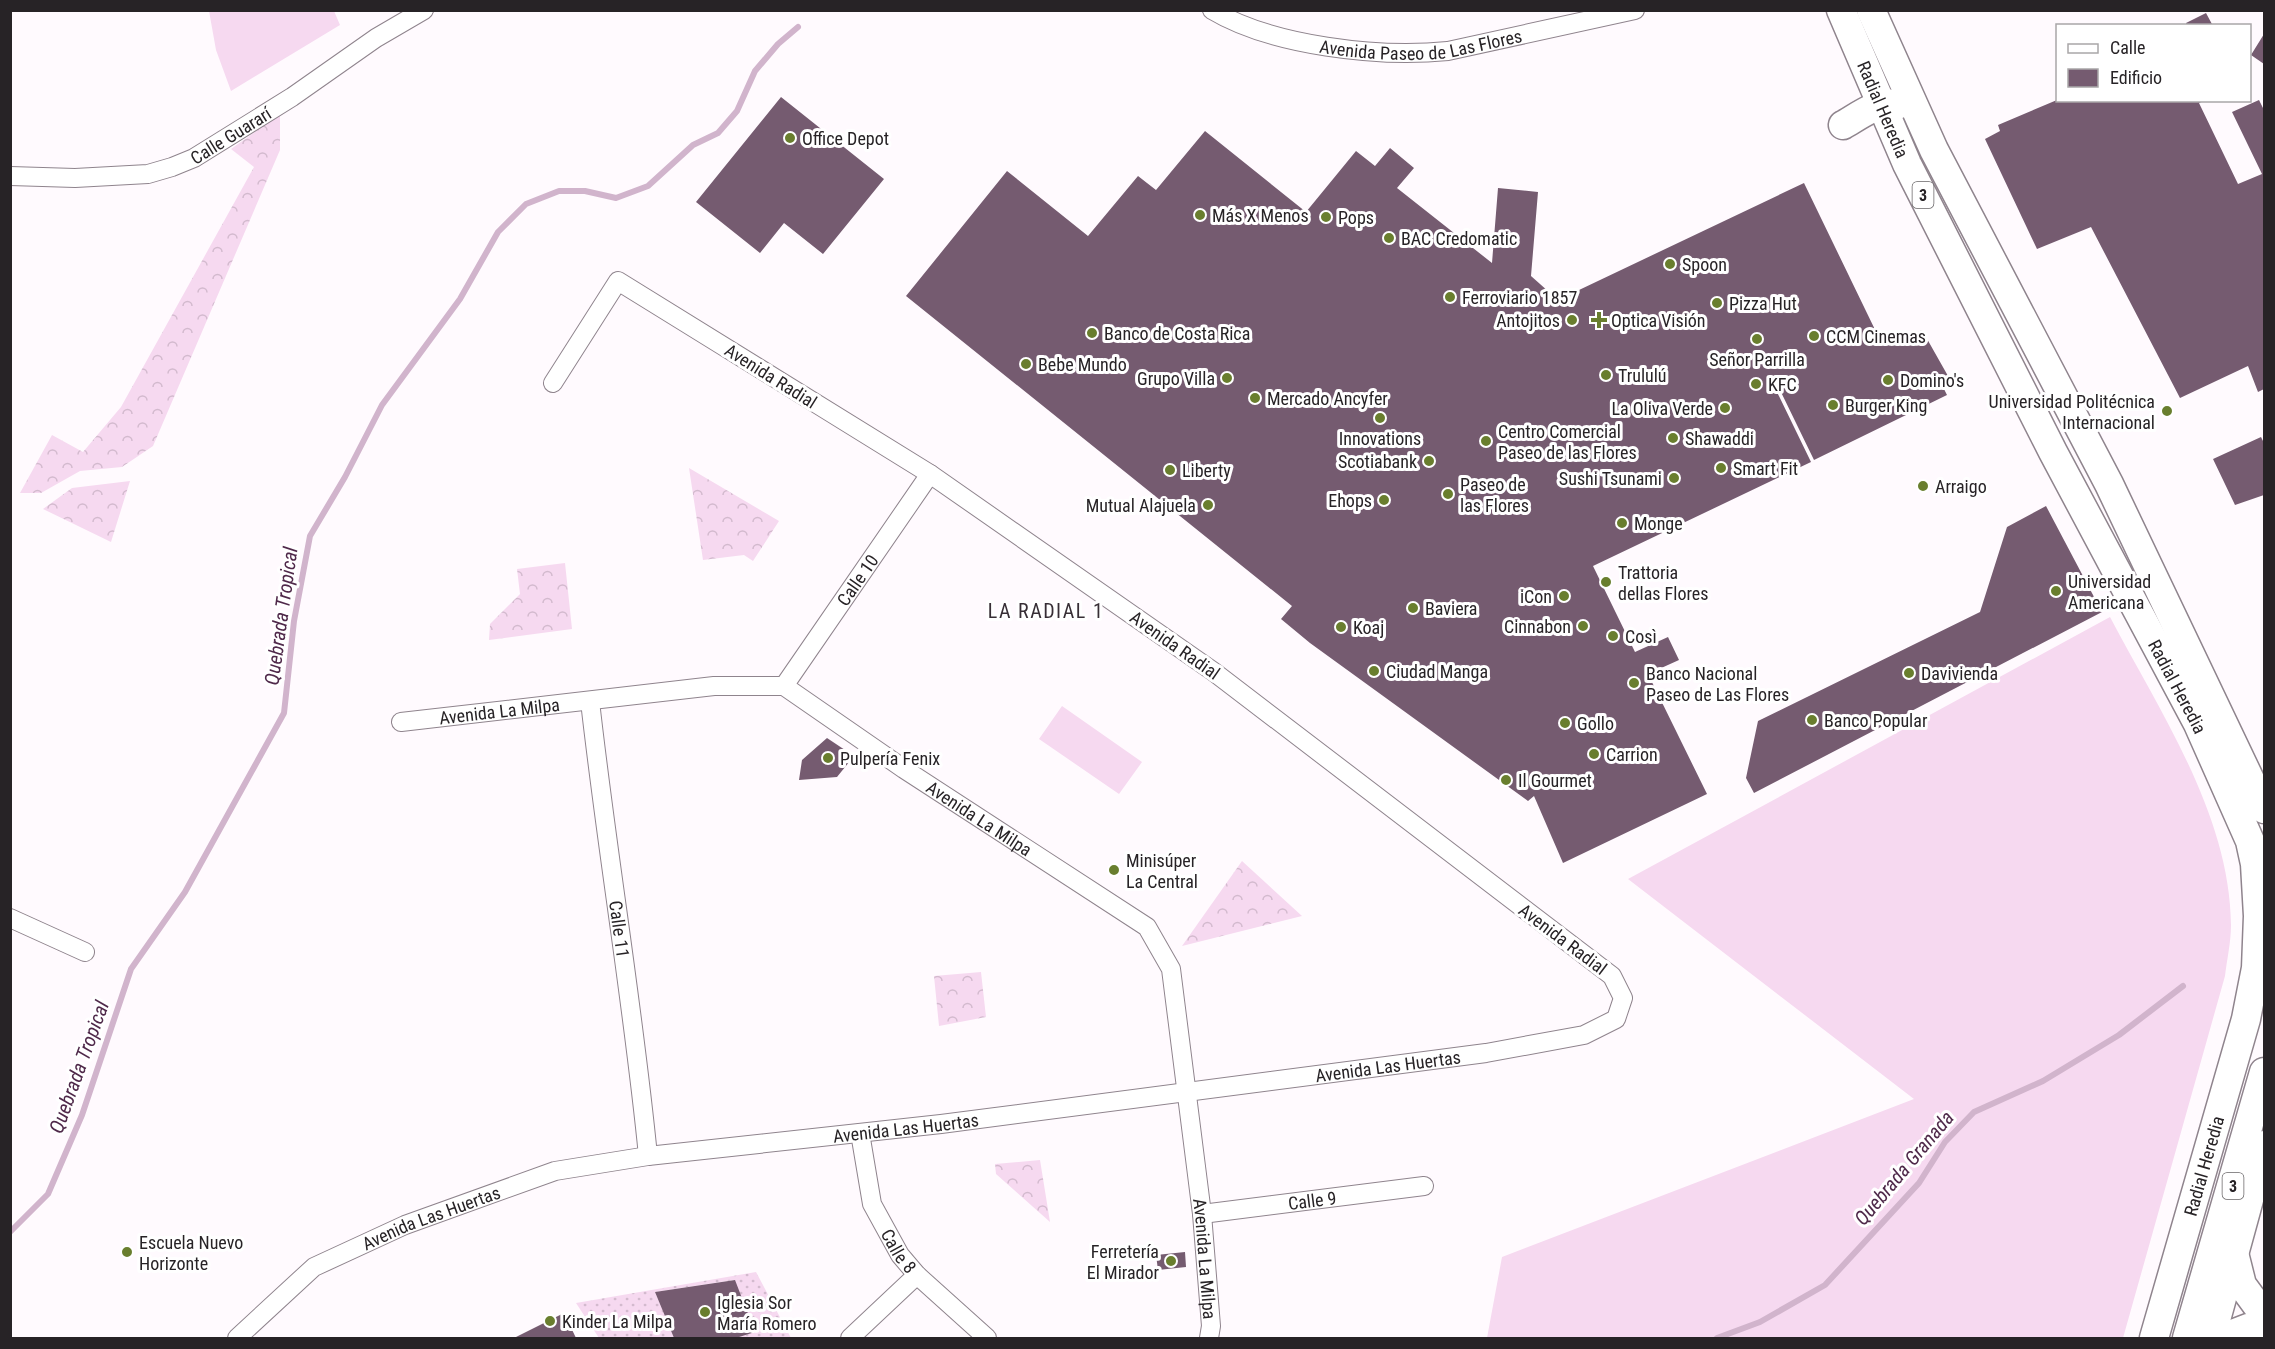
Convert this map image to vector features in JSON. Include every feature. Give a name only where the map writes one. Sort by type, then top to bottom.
[{"type":"main road","name":"Radial Heredia","points":[[1871,10],[1934,150],[2109,484],[2262,802]]},
{"type":"main road","name":"Radial Heredia","points":[[1845,14],[1889,105],[1907,164],[2058,460],[2198,724],[2243,824],[2255,864],[2258,916],[2256,968],[2246,1019],[2154,1338]]},
{"type":"main road","points":[[1845,14],[1844,54],[1859,92],[1859,102],[1857,111],[1843,125],[1889,105],[2064,435],[2058,460],[2083,469],[2229,759],[2262,802]]},
{"type":"main road","points":[[1984,246],[2039,385]]},
{"type":"main road","name":"Radial Heredia","points":[[2187,1338],[2210,1303],[2265,1072]]},
{"type":"main road","points":[[2211,1338],[2210,1303],[2235,1257],[2265,1145]]},
{"type":"main road","points":[[2200,1179],[2206,1201],[2187,1280],[2188,1290],[2210,1303]]},
{"type":"main road","points":[[2235,1257],[2242,1285],[2265,1315]]},
{"type":"main road","points":[[2170,1338],[2181,1311],[2210,1303]]},
{"type":"main road","points":[[2222,1338],[2248,1328],[2265,1327]]},
{"type":"street","name":"Calle Guararí","points":[[10,176],[75,178],[148,174],[172,167],[194,158],[292,96],[376,38],[424,10]]},
{"type":"street","name":"Avenida Paseo de Las Flores","points":[[1212,10],[1233,23],[1263,33],[1372,51],[1418,54],[1448,51],[1635,10]]},
{"type":"street","name":"Avenida Radial","points":[[553,383],[618,281],[930,474],[1214,672],[1612,976],[1623,998],[1616,1019]]},
{"type":"street","name":"Calle 10","points":[[784,686],[930,474]]},
{"type":"street","name":"Avenida La Milpa","points":[[401,722],[714,686],[784,686],[903,769],[1148,927],[1171,969],[1202,1214],[1211,1326],[1209,1338]]},
{"type":"street","name":"Calle 11","points":[[590,701],[603,818],[636,1038],[648,1156]]},
{"type":"street","points":[[10,918],[85,952]]},
{"type":"street","name":"Avenida Las Huertas","points":[[237,1338],[314,1267],[405,1225],[555,1171],[648,1156],[1060,1109],[1188,1090],[1486,1053],[1584,1035],[1616,1019]]},
{"type":"street","name":"Calle 8","points":[[860,1133],[872,1204],[900,1255],[917,1275],[987,1338]]},
{"type":"street","name":"Calle 9","points":[[1202,1214],[1424,1186]]},
{"type":"street","points":[[850,1338],[917,1275]]},
{"type":"green space","points":[[209,11],[334,11],[340,25],[231,91],[216,50]]},
{"type":"green space","points":[[280,114],[280,150],[153,446],[122,467],[80,471],[41,493],[20,493],[52,435],[83,452],[121,407],[254,167],[231,149]]},
{"type":"green space","points":[[689,468],[779,521],[753,561],[744,555],[703,560]]},
{"type":"green space","points":[[130,481],[111,542],[43,509],[72,488]]},
{"type":"green space","points":[[565,563],[572,629],[489,640],[490,624],[520,594],[517,569]]},
{"type":"green space","points":[[2110,617],[2170,727],[2205,804],[2219,844],[2228,884],[2231,925],[2225,976],[2123,1338],[1487,1338],[1502,1257],[1914,1099],[1628,879]]},
{"type":"green space","points":[[1062,706],[1142,762],[1119,794],[1039,739]]},
{"type":"green space","points":[[1242,861],[1302,916],[1182,946]]},
{"type":"green space","points":[[981,972],[986,1017],[939,1026],[934,976]]},
{"type":"green space","points":[[1040,1160],[1050,1222],[996,1174],[995,1164]]},
{"type":"green space","points":[[756,1272],[791,1338],[736,1338],[754,1332],[734,1280],[655,1292],[674,1338],[599,1338],[576,1303]]},
{"type":"building","points":[[2206,13],[2212,24],[2186,24]]},
{"type":"building","points":[[2264,34],[2264,64],[2251,55]]},
{"type":"building","name":"Office Depot","points":[[781,97],[884,179],[823,254],[784,223],[760,253],[696,202]]},
{"type":"building","points":[[2056,100],[2201,102],[2199,103],[2238,184],[2262,174],[2232,112],[2259,100],[2264,110],[2264,389],[2258,392],[2248,366],[2180,398],[2091,227],[2037,249],[1985,139],[2000,131],[1998,125]]},
{"type":"building","name":"Paseo de las Flores","points":[[1205,131],[1306,212],[1356,151],[1375,166],[1390,148],[1414,168],[1397,188],[1492,263],[1498,188],[1538,192],[1531,276],[1558,300],[1804,183],[1880,340],[1889,336],[1892,343],[1922,330],[1948,376],[1940,381],[1947,395],[1814,460],[1779,388],[1776,390],[1811,462],[1593,566],[1635,652],[1668,637],[1679,660],[1648,674],[1707,794],[1563,863],[1534,796],[1528,801],[1310,643],[1281,619],[1292,606],[906,296],[1007,171],[1088,236],[1138,176],[1156,190]]},
{"type":"building","points":[[2261,437],[2264,443],[2264,495],[2235,505],[2213,459]]},
{"type":"building","points":[[2046,506],[2102,612],[1754,793],[1746,778],[1758,721],[1980,612],[2007,527]]},
{"type":"building","name":"Pulpería Fenix","points":[[827,738],[854,756],[837,777],[799,780],[802,760]]},
{"type":"building","name":"Ferretería El Mirador","points":[[1185,1252],[1186,1267],[1158,1270],[1156,1255]]},
{"type":"building","name":"Iglesia Sor María Romero","points":[[735,1280],[755,1332],[736,1338],[674,1338],[655,1292]]},
{"type":"building","points":[[564,1313],[576,1338],[514,1338]]},
{"type":"waterway","name":"Quebrada Tropical","points":[[10,1232],[48,1194],[82,1115],[131,969],[185,892],[284,713],[294,621],[310,536],[345,477],[382,405],[460,299],[498,232],[526,204],[559,191],[585,191],[616,198],[648,186],[693,145],[718,133],[737,111],[755,71],[778,44],[798,27]]},
{"type":"waterway","name":"Quebrada Granada","points":[[1717,1338],[1760,1322],[1825,1285],[1919,1183],[1945,1142],[1974,1112],[2043,1081],[2119,1035],[2183,986]]},
{"type":"place","name":"Office Depot","points":[[790,138]]},
{"type":"place","name":"Más X Menos","points":[[1200,215]]},
{"type":"place","name":"Pops","points":[[1326,217]]},
{"type":"place","name":"BAC Credomatic","points":[[1389,238]]},
{"type":"place","name":"Spoon","points":[[1670,264]]},
{"type":"place","name":"Ferroviario 1857","points":[[1450,297]]},
{"type":"place","name":"Pizza Hut","points":[[1717,303]]},
{"type":"place","name":"Antojitos","points":[[1572,320]]},
{"type":"place","name":"Optica Visión","points":[[1599,320]]},
{"type":"place","name":"Banco de Costa Rica","points":[[1092,333]]},
{"type":"place","name":"CCM Cinemas","points":[[1814,336]]},
{"type":"place","name":"Señor Parrilla","points":[[1757,339]]},
{"type":"place","name":"Bebe Mundo","points":[[1026,364]]},
{"type":"place","name":"Trululú","points":[[1606,375]]},
{"type":"place","name":"Grupo Villa","points":[[1227,378]]},
{"type":"place","name":"Domino's","points":[[1888,380]]},
{"type":"place","name":"KFC","points":[[1756,384]]},
{"type":"place","name":"Mercado Ancyfer","points":[[1255,398]]},
{"type":"place","name":"Burger King","points":[[1833,405]]},
{"type":"place","name":"La Oliva Verde","points":[[1725,408]]},
{"type":"place","name":"Universidad Politécnica Internacional","points":[[2167,411]]},
{"type":"place","name":"Innovations","points":[[1380,418]]},
{"type":"place","name":"Shawaddi","points":[[1673,438]]},
{"type":"place","name":"Centro Comercial Paseo de las Flores","points":[[1486,441]]},
{"type":"place","name":"Scotiabank","points":[[1429,461]]},
{"type":"place","name":"Smart Fit","points":[[1721,468]]},
{"type":"place","name":"Liberty","points":[[1170,470]]},
{"type":"place","name":"Sushi Tsunami","points":[[1674,478]]},
{"type":"place","name":"Arraigo","points":[[1923,486]]},
{"type":"place","name":"Paseo de las Flores","points":[[1448,494]]},
{"type":"place","name":"Ehops","points":[[1384,500]]},
{"type":"place","name":"Mutual Alajuela","points":[[1208,505]]},
{"type":"place","name":"Monge","points":[[1622,523]]},
{"type":"place","name":"Trattoria dellas Flores","points":[[1606,582]]},
{"type":"place","name":"Universidad Americana","points":[[2056,591]]},
{"type":"place","name":"iCon","points":[[1564,596]]},
{"type":"place","name":"Baviera","points":[[1413,608]]},
{"type":"place","name":"Cinnabon","points":[[1583,626]]},
{"type":"place","name":"Koaj","points":[[1341,627]]},
{"type":"place","name":"Così","points":[[1613,636]]},
{"type":"place","name":"Ciudad Manga","points":[[1374,671]]},
{"type":"place","name":"Davivienda","points":[[1909,673]]},
{"type":"place","name":"Banco Nacional Paseo de Las Flores","points":[[1634,683]]},
{"type":"place","name":"Banco Popular","points":[[1812,720]]},
{"type":"place","name":"Gollo","points":[[1565,723]]},
{"type":"place","name":"Carrion","points":[[1594,754]]},
{"type":"place","name":"Pulpería Fenix","points":[[828,758]]},
{"type":"place","name":"Il Gourmet","points":[[1506,780]]},
{"type":"place","name":"Minisúper La Central","points":[[1114,870]]},
{"type":"place","name":"Escuela Nuevo Horizonte","points":[[127,1252]]},
{"type":"place","name":"Ferretería El Mirador","points":[[1171,1261]]},
{"type":"place","name":"Iglesia Sor María Romero","points":[[705,1312]]},
{"type":"place","name":"Kinder La Milpa","points":[[550,1321]]},
{"type":"district","name":"LA RADIAL 1","points":[[1046,611]]}]
